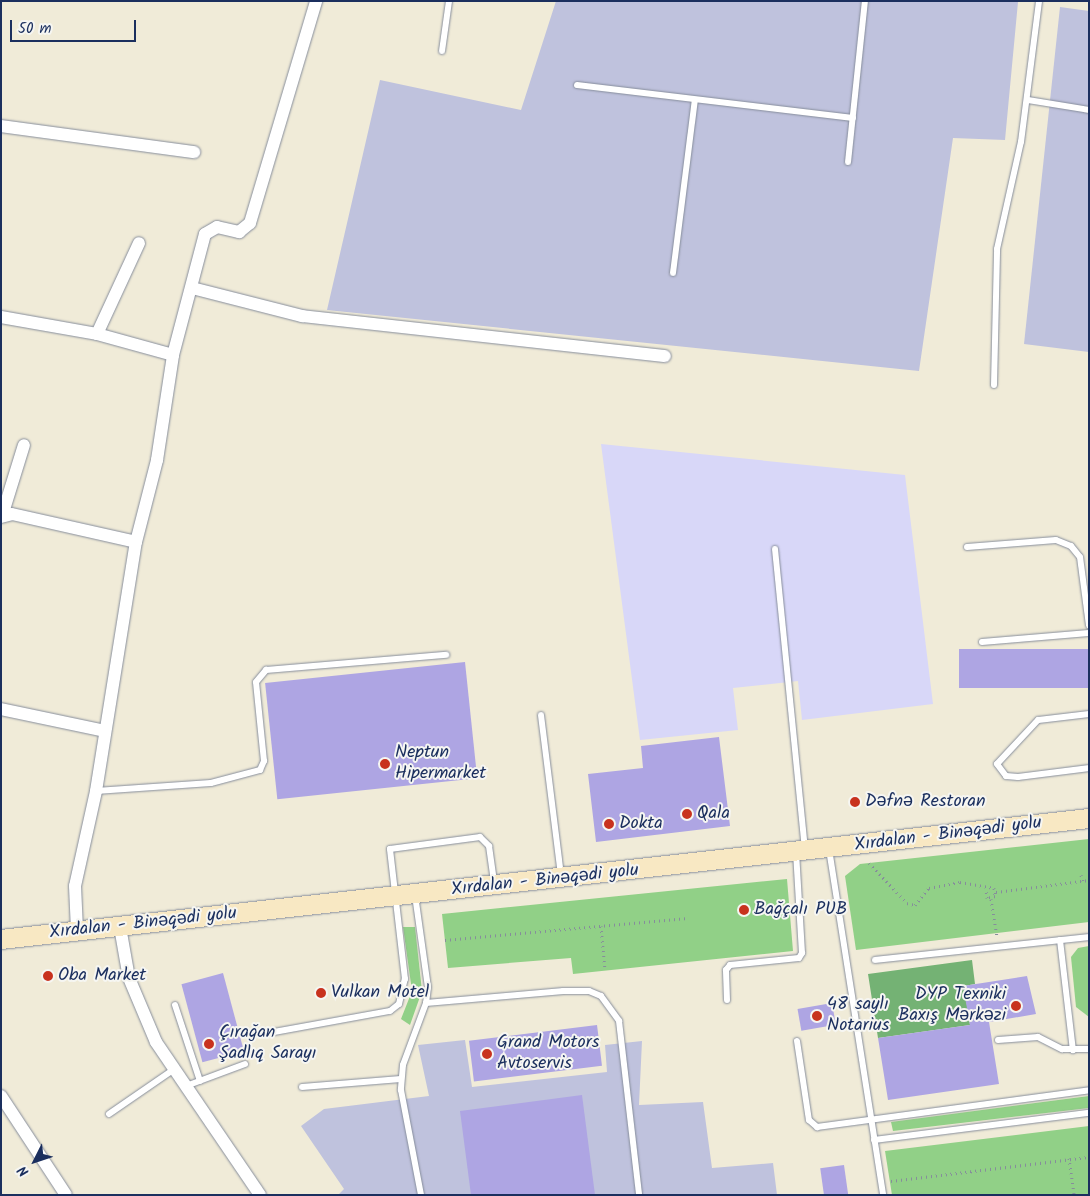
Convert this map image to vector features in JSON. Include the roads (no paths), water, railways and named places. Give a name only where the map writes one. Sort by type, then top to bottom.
[{"type":"main road","name":"Xırdalan - Binəqədi yolu","points":[[1,939],[393,898],[1089,818]]},
{"type":"street","points":[[77,930],[75,886],[96,790],[136,542],[157,460],[173,354],[205,234],[217,226],[239,232],[250,222],[316,1]]},
{"type":"street","points":[[1,126],[194,152]]},
{"type":"street","points":[[97,334],[139,243]]},
{"type":"street","points":[[192,288],[302,316],[665,356]]},
{"type":"street","points":[[1,316],[97,334],[173,354]]},
{"type":"street","points":[[2,517],[24,445]]},
{"type":"street","points":[[2,517],[12,514],[136,542]]},
{"type":"street","points":[[1,709],[105,731]]},
{"type":"street","points":[[120,927],[137,1002],[173,1070],[260,1195]]},
{"type":"street","points":[[1,1096],[66,1195]]},
{"type":"lane","points":[[442,52],[449,1]]},
{"type":"lane","points":[[848,162],[865,1]]},
{"type":"lane","points":[[994,386],[997,249],[1028,100],[1039,1]]},
{"type":"lane","points":[[577,86],[853,118]]},
{"type":"lane","points":[[673,273],[695,100]]},
{"type":"lane","points":[[1028,100],[1089,110]]},
{"type":"lane","points":[[967,547],[1056,540],[1071,546],[1080,557],[1089,625]]},
{"type":"lane","points":[[727,1000],[730,965],[799,958],[802,953],[801,852],[775,549]]},
{"type":"lane","points":[[982,642],[1089,633]]},
{"type":"lane","points":[[96,790],[211,782],[260,770],[264,761],[256,682],[266,670],[446,654]]},
{"type":"lane","points":[[1089,714],[1038,720],[997,764],[1006,776],[1018,777],[1089,768]]},
{"type":"lane","points":[[541,715],[561,879]]},
{"type":"lane","points":[[274,1032],[390,1011],[399,1004],[405,979],[393,898],[390,849],[470,838],[486,840],[495,886]]},
{"type":"lane","points":[[829,849],[883,1195]]},
{"type":"lane","points":[[415,895],[426,959],[426,1003],[401,1079],[422,1195]]},
{"type":"lane","points":[[875,960],[1089,937]]},
{"type":"lane","points":[[1060,940],[1073,1050]]},
{"type":"lane","points":[[426,1003],[563,991],[589,991],[601,996],[619,1021],[639,1195]]},
{"type":"lane","points":[[175,1005],[200,1081]]},
{"type":"lane","points":[[998,1040],[1038,1037],[1073,1050],[1089,1049]]},
{"type":"lane","points":[[797,1041],[812,1124],[1089,1090]]},
{"type":"lane","points":[[185,1087],[245,1064]]},
{"type":"lane","points":[[109,1114],[173,1070]]},
{"type":"lane","points":[[302,1087],[401,1079]]},
{"type":"lane","points":[[874,1140],[1089,1113]]},
{"type":"place","name":"Neptun Hipermarket","points":[[385,764]]},
{"type":"place","name":"Dəfnə Restoran","points":[[855,802]]},
{"type":"place","name":"Qala","points":[[687,814]]},
{"type":"place","name":"Dokta","points":[[609,824]]},
{"type":"place","name":"Bağçalı PUB","points":[[744,910]]},
{"type":"place","name":"Oba Market","points":[[48,976]]},
{"type":"place","name":"Vulkan Motel","points":[[321,993]]},
{"type":"place","name":"DYP Texniki Baxış Mərkəzi","points":[[1016,1006]]},
{"type":"place","name":"48 saylı Notarius","points":[[817,1016]]},
{"type":"place","name":"Çırağan Şadlıq Sarayı","points":[[209,1044]]},
{"type":"place","name":"Grand Motors Avtoservis","points":[[487,1054]]}]
